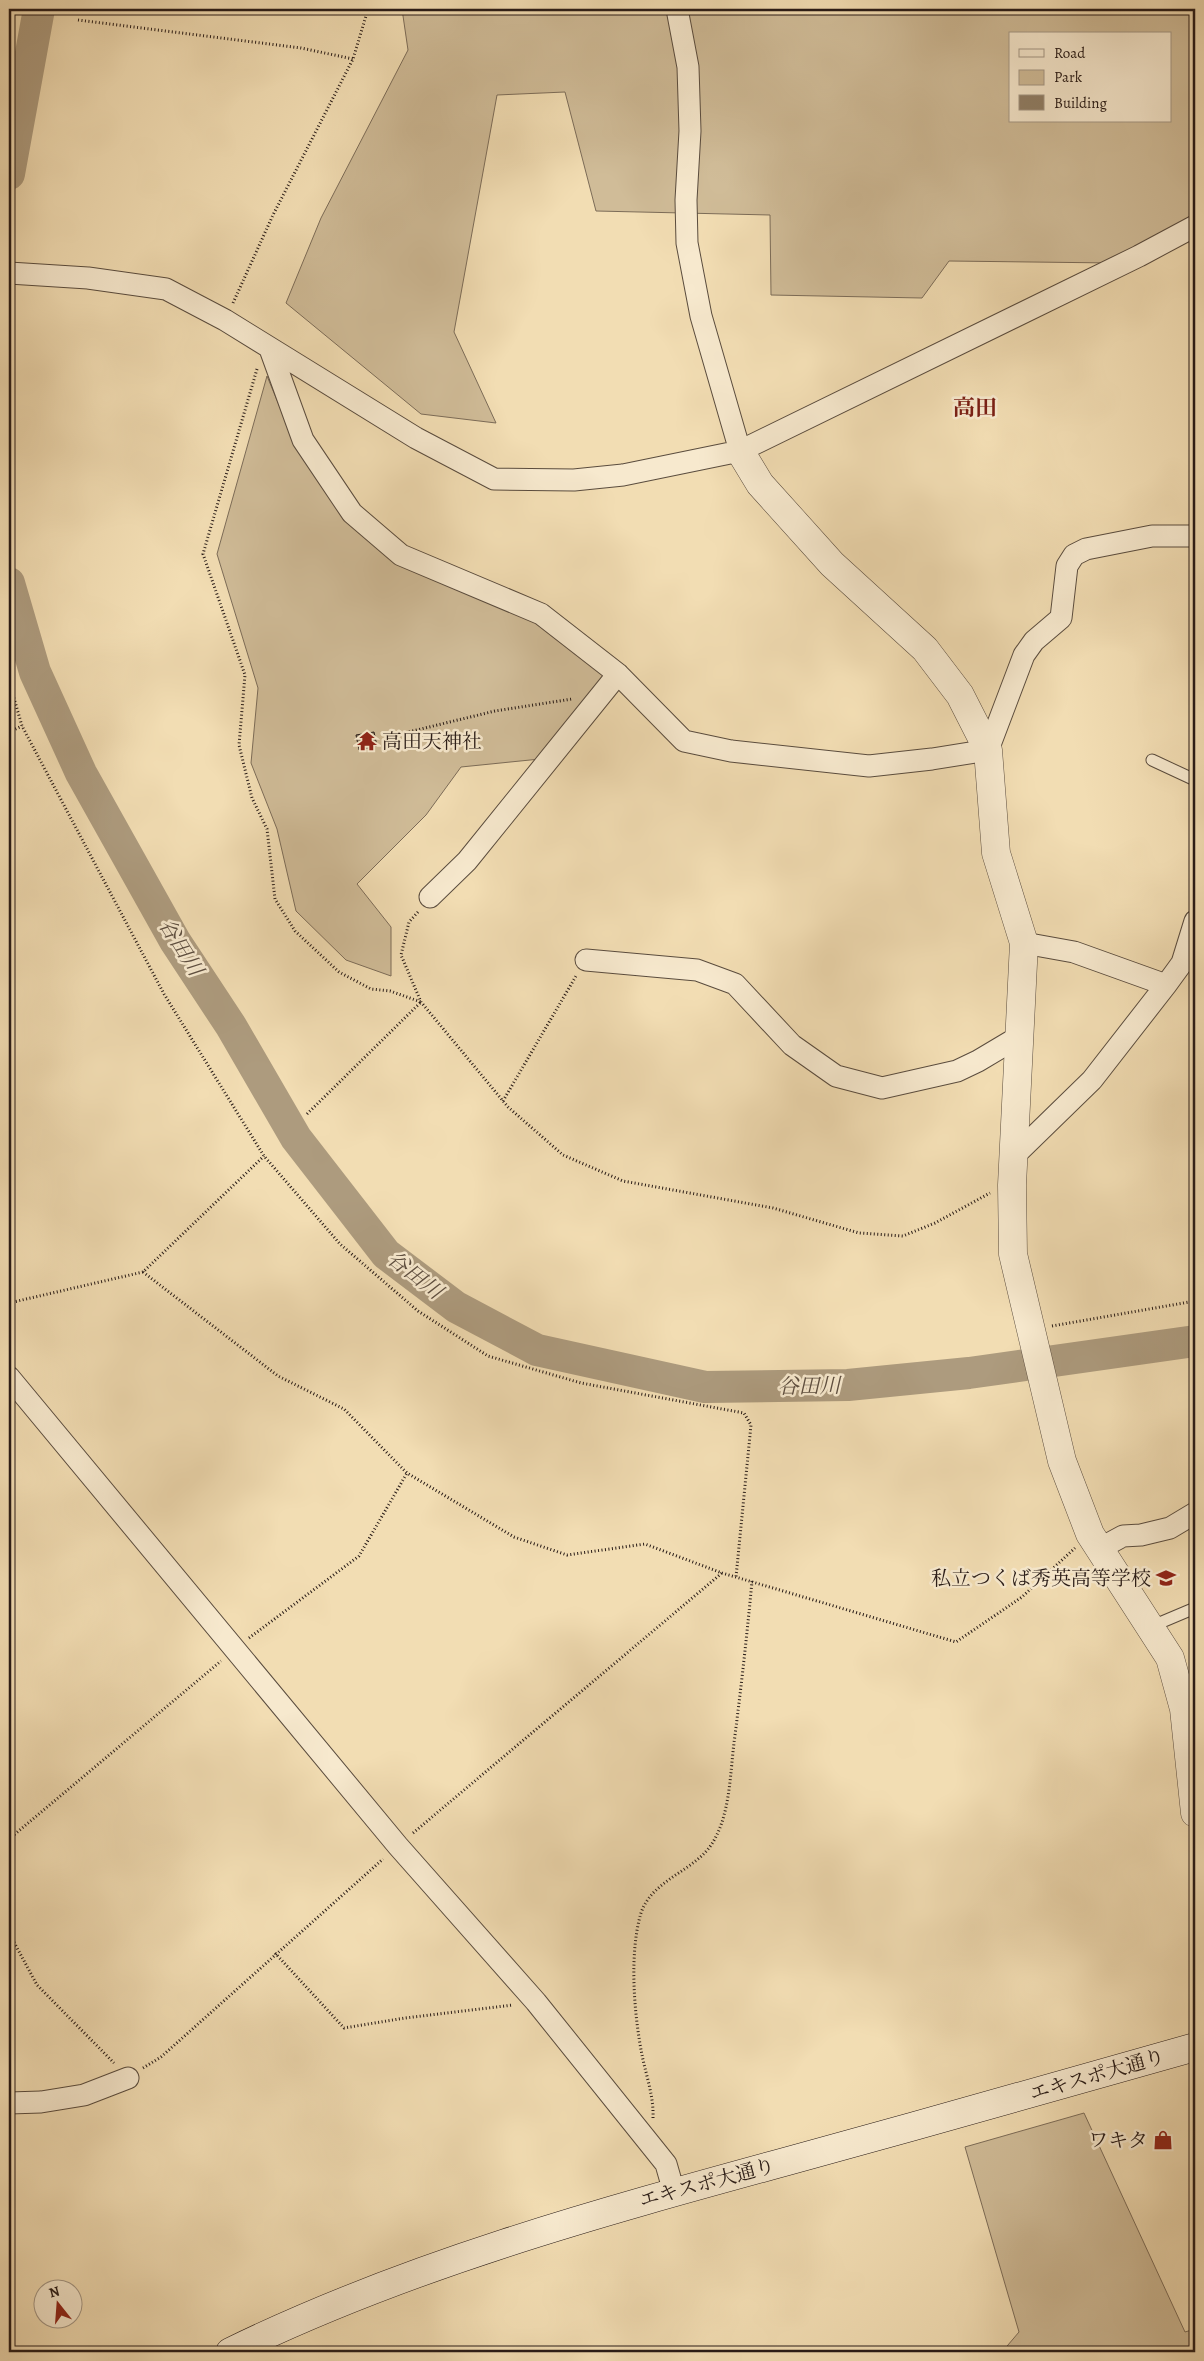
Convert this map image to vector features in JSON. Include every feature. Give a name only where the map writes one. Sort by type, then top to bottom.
[{"type":"street","points":[[676,9],[688,67],[690,131],[686,200],[687,243],[701,316],[740,451],[760,484],[832,564],[925,650],[960,694],[988,750],[996,853],[1024,943],[1012,1185],[1013,1254],[1062,1461],[1094,1542],[1170,1658],[1184,1709],[1195,1812]]},
{"type":"street","points":[[9,273],[88,278],[166,289],[226,320],[268,348],[416,438],[494,479],[574,480],[613,476],[740,451],[1139,256],[1195,226]]},
{"type":"street","points":[[268,348],[303,440],[352,513],[400,555],[541,614],[618,674],[684,741],[731,751],[868,766],[932,759],[988,750]]},
{"type":"street","points":[[988,750],[1024,656],[1034,640],[1061,618],[1067,566],[1074,555],[1086,549],[1152,536],[1195,536]]},
{"type":"street","points":[[430,897],[467,861],[618,674]]},
{"type":"street","points":[[1014,1156],[1092,1080],[1166,985],[1182,963],[1195,921]]},
{"type":"street","points":[[1024,943],[1074,952],[1166,985]]},
{"type":"street","points":[[586,960],[697,970],[735,984],[792,1045],[836,1076],[882,1088],[957,1071],[1020,1036]]},
{"type":"street","points":[[9,1376],[398,1846],[536,2002],[666,2164],[674,2192]]},
{"type":"street","points":[[1094,1542],[1123,1536],[1141,1536],[1170,1528],[1195,1513]]},
{"type":"street","name":"エキスポ大通り","points":[[230,2352],[363,2293],[489,2247],[674,2192],[1195,2047]]},
{"type":"street","points":[[9,2103],[41,2102],[84,2094],[128,2078]]},
{"type":"lane","points":[[1152,760],[1195,780]]},
{"type":"lane","points":[[1150,1627],[1195,1608]]},
{"type":"path","points":[[226,320],[273,215],[354,59],[366,16],[366,9]]},
{"type":"path","points":[[78,20],[301,48],[354,59]]},
{"type":"path","points":[[268,348],[247,398],[203,554],[245,675],[239,745],[252,798],[267,829],[275,899],[295,931],[339,972],[371,989],[390,991],[421,1002]]},
{"type":"path","points":[[9,681],[22,726],[164,994],[264,1156],[340,1244],[418,1311],[488,1356],[581,1384],[744,1413],[751,1425],[736,1577]]},
{"type":"path","points":[[392,736],[495,711],[602,694]]},
{"type":"path","points":[[9,732],[22,726]]},
{"type":"path","points":[[430,897],[409,922],[401,954],[421,1002],[503,1101],[563,1155],[623,1181],[773,1208],[859,1232],[903,1236],[935,1223],[988,1193],[1012,1185]]},
{"type":"path","points":[[503,1101],[586,960]]},
{"type":"path","points":[[307,1114],[421,1002]]},
{"type":"path","points":[[9,1303],[143,1272],[264,1156]]},
{"type":"path","points":[[143,1272],[278,1376],[344,1409],[407,1474],[514,1537],[567,1555],[645,1544],[722,1573],[956,1642],[1022,1597],[1094,1542]]},
{"type":"path","points":[[1032,1329],[1195,1301]]},
{"type":"path","points":[[9,1839],[234,1649],[359,1556],[407,1474]]},
{"type":"path","points":[[9,1933],[37,1985],[128,2078],[161,2057],[275,1953],[398,1846],[722,1573]]},
{"type":"path","points":[[652,2146],[654,2111],[641,2052],[632,1963],[639,1922],[642,1911],[656,1891],[701,1856],[712,1844],[721,1826],[737,1721],[752,1581]]},
{"type":"path","points":[[275,1953],[344,2028],[405,2018],[536,2002]]},
{"type":"green space","points":[[402,9],[1195,9],[1195,220],[1113,263],[949,261],[922,298],[771,295],[770,215],[596,211],[565,92],[497,95],[454,332],[496,423],[421,414],[286,303],[321,218],[408,50]]},
{"type":"green space","points":[[267,376],[296,446],[348,521],[526,615],[610,671],[540,759],[461,767],[426,815],[357,884],[391,927],[391,976],[346,960],[296,911],[277,829],[251,763],[258,688],[217,554]]},
{"type":"green space","points":[[1084,2113],[1185,2332],[1195,2329],[1195,2352],[1002,2352],[1019,2332],[965,2147]]},
{"type":"building","name":"高田天神社","points":[[374,732],[377,746],[359,750],[356,735]]},
{"type":"waterway","name":"谷田川","points":[[9,174],[39,9]]},
{"type":"waterway","name":"谷田川","points":[[9,583],[35,672],[81,773],[175,941],[231,1026],[296,1138],[386,1254],[456,1307],[537,1350],[705,1387],[848,1385],[969,1373],[1195,1341]]},
{"type":"place","name":"高田天神社","points":[[367,741]]},
{"type":"place","name":"私立つくば秀英高等学校","points":[[1166,1578]]},
{"type":"place","name":"ワキタ","points":[[1163,2140]]},
{"type":"district","name":"高田","points":[[975,408]]}]
